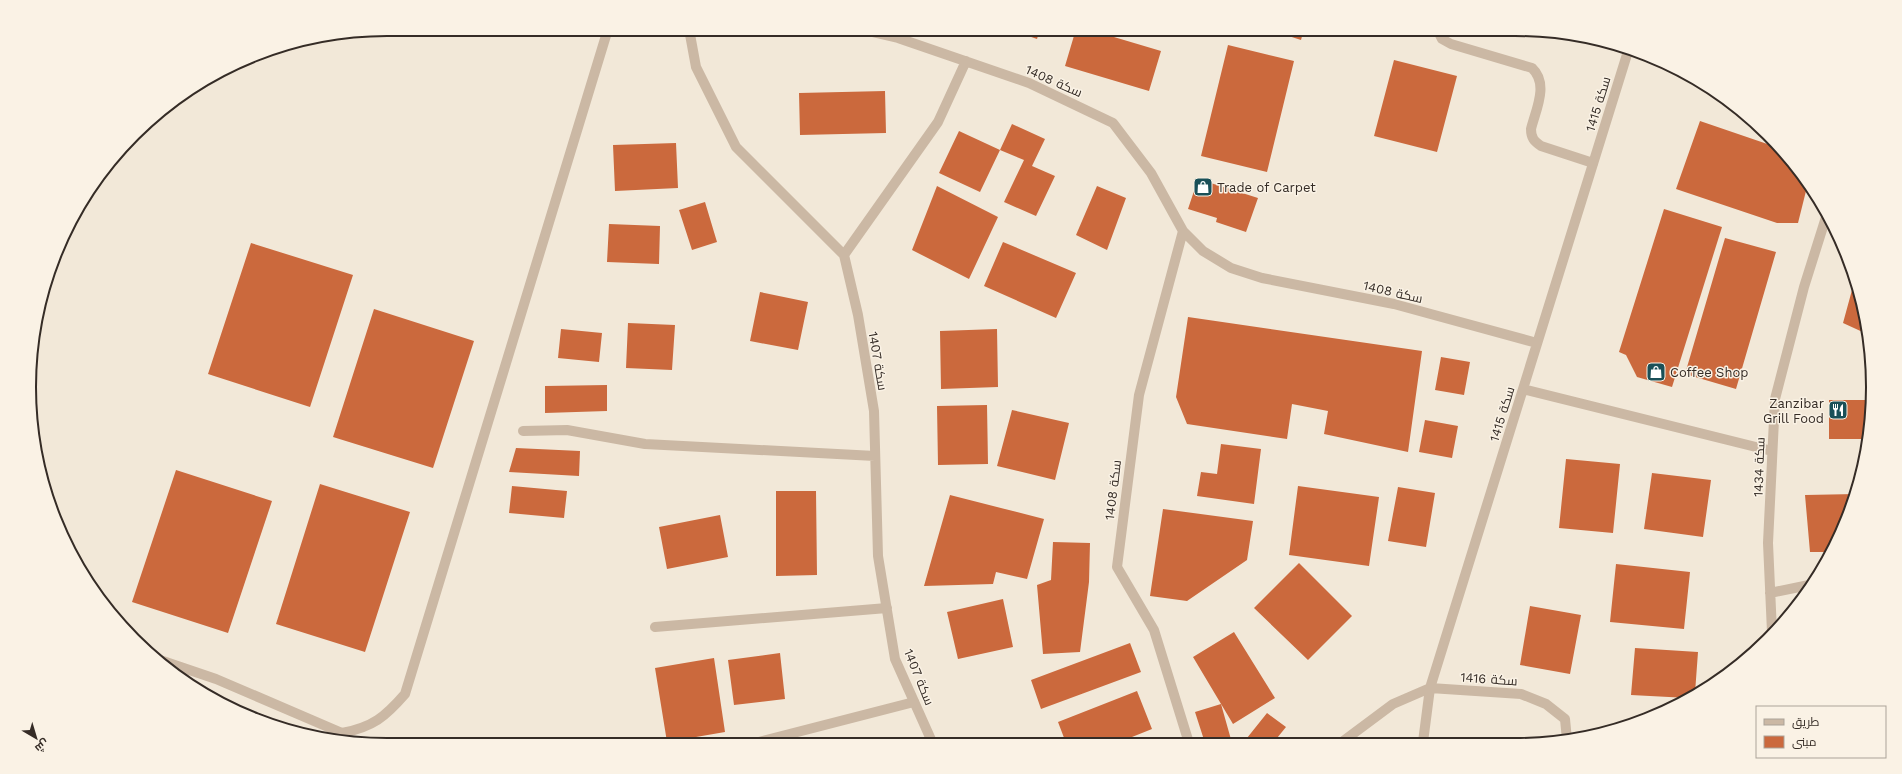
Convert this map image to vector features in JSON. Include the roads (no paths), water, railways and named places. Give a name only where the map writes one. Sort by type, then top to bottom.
[{"type":"street","points":[[172,664],[216,679],[342,733],[362,729],[387,714],[405,694],[606,36]]},
{"type":"street","points":[[690,36],[696,68],[736,147],[844,255],[938,122],[966,61]]},
{"type":"street","name":"سكة 1408","points":[[889,36],[1029,83],[1113,124],[1151,173],[1183,231],[1203,251],[1231,268],[1262,278],[1394,304],[1537,343]]},
{"type":"street","points":[[1440,36],[1442,39],[1451,44],[1532,68],[1538,74],[1541,83],[1531,129],[1531,136],[1535,142],[1593,163]]},
{"type":"street","name":"سكة 1415","points":[[1424,738],[1430,688],[1627,55]]},
{"type":"street","name":"سكة 1434","points":[[1772,626],[1768,543],[1775,398],[1804,287],[1824,222]]},
{"type":"street","name":"سكة 1408","points":[[1183,231],[1139,395],[1116,567],[1154,630],[1187,738]]},
{"type":"street","name":"سكة 1407","points":[[844,255],[858,316],[874,411],[878,556],[895,659],[930,738]]},
{"type":"street","points":[[1523,389],[1772,451]]},
{"type":"street","points":[[523,430],[567,430],[644,444],[875,456]]},
{"type":"street","points":[[1770,593],[1804,586]]},
{"type":"street","points":[[655,627],[887,608]]},
{"type":"street","points":[[1347,738],[1393,704],[1430,688]]},
{"type":"street","name":"سكة 1416","points":[[1430,688],[1521,694],[1546,704],[1566,719],[1567,734]]},
{"type":"street","points":[[774,738],[914,702]]},
{"type":"place","name":"Trade of Carpet","points":[[1203,187]]},
{"type":"place","name":"Coffee Shop","points":[[1656,372]]},
{"type":"place","name":"Zanzibar Grill Food","points":[[1838,410]]}]
